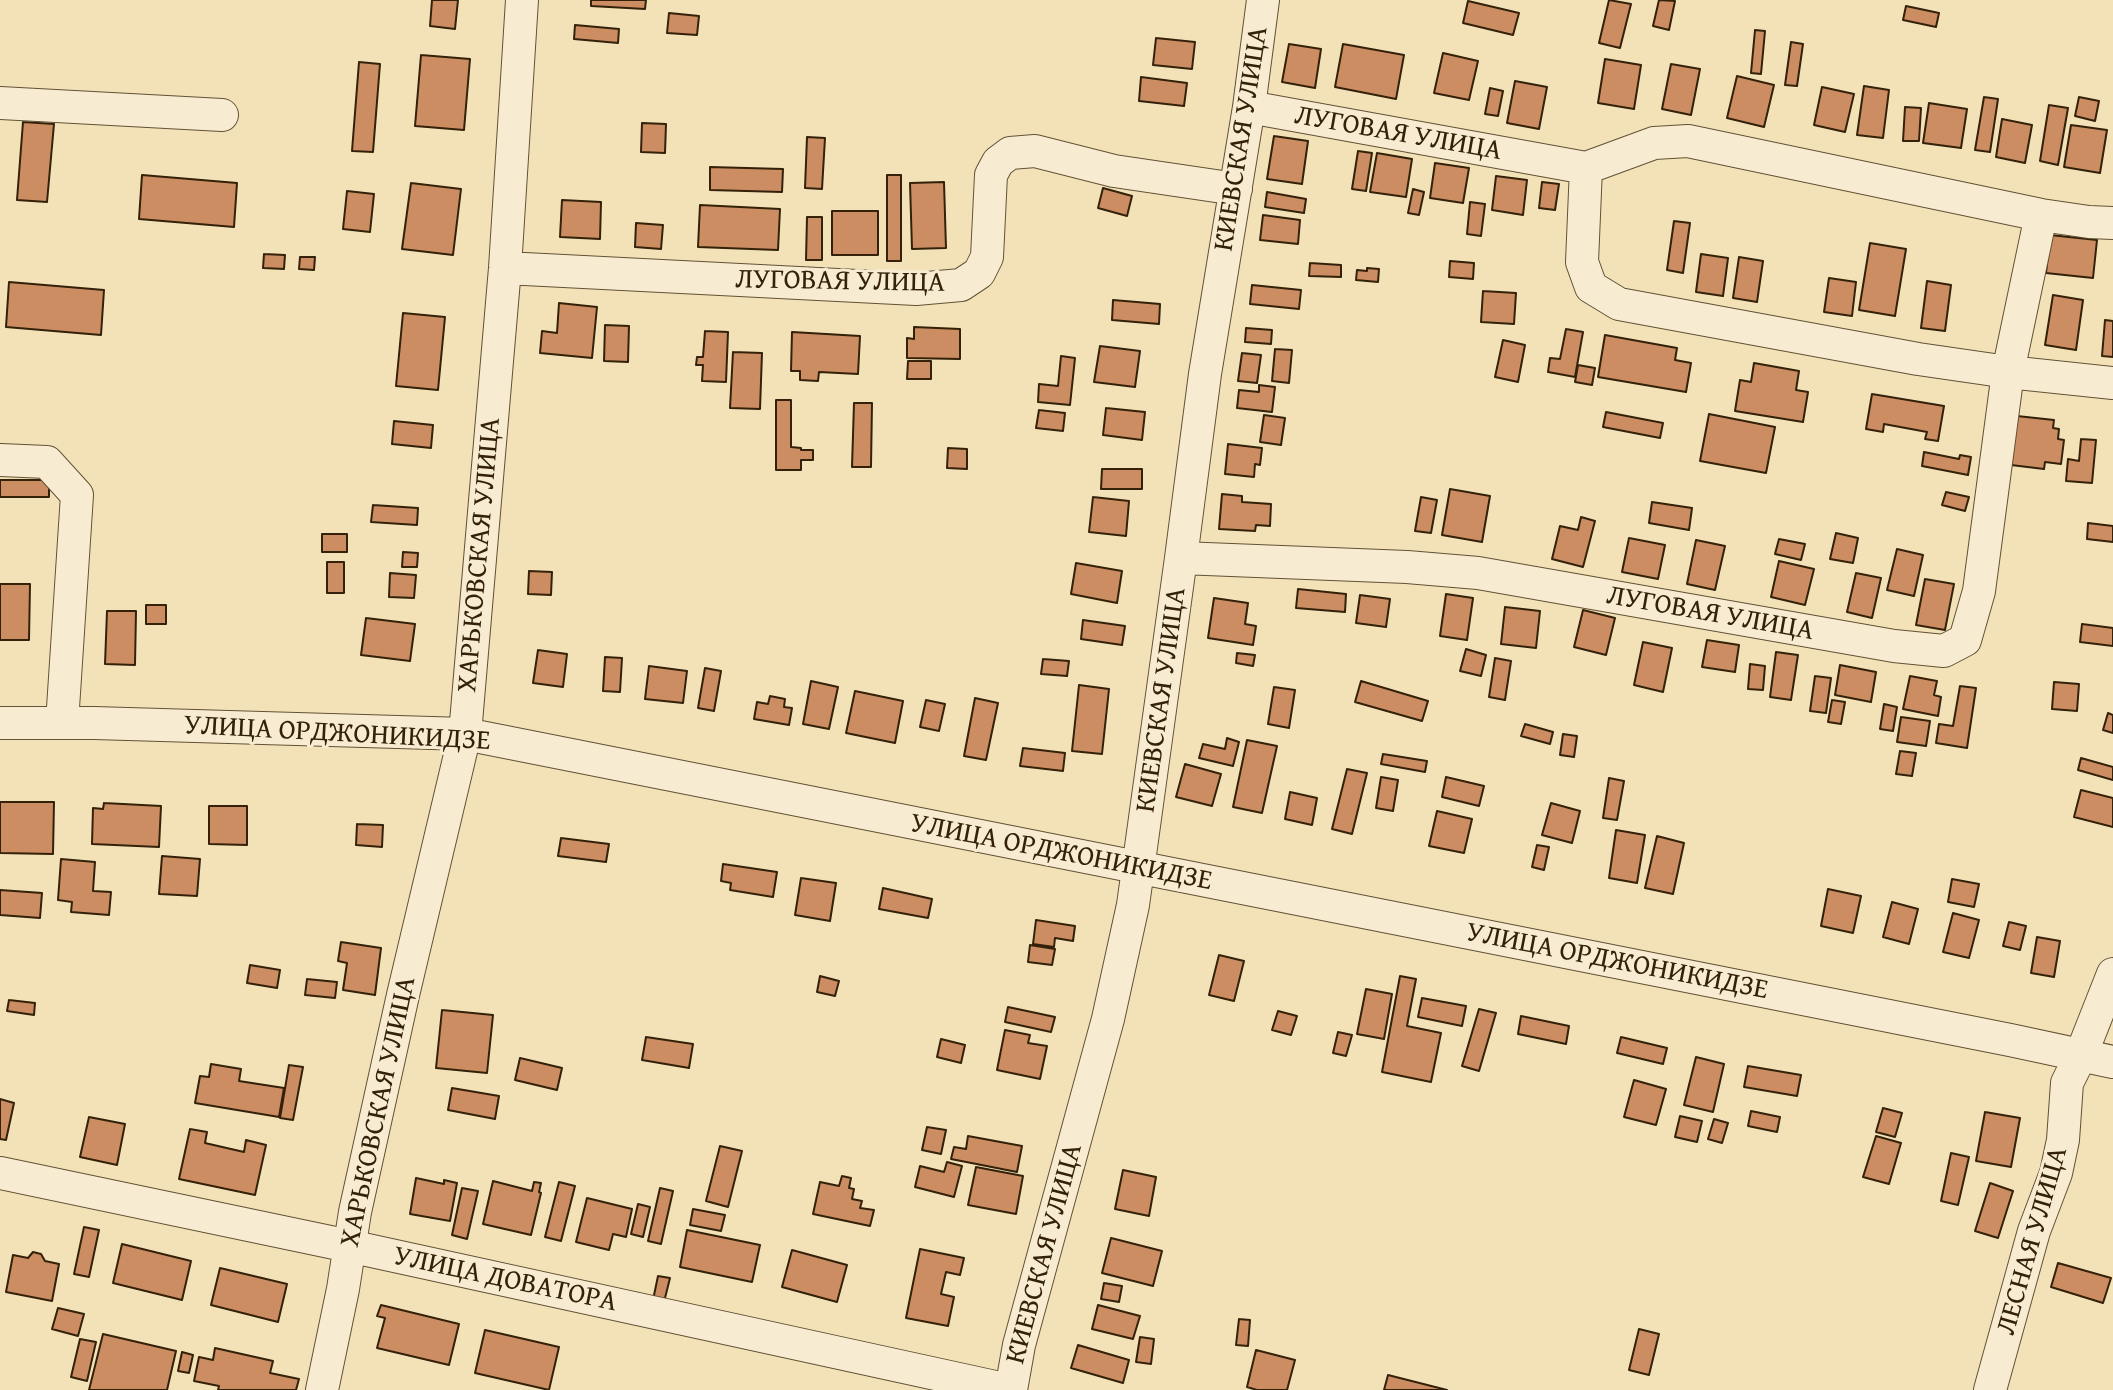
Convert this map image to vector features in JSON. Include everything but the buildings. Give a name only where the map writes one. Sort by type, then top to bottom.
[{"type":"street","name":"ХАРЬКОВСКАЯ УЛИЦА","points":[[322,1390],[343,1289],[349,1245],[403,995],[465,734],[505,268],[522,0]]},
{"type":"street","name":"КИЕВСКАЯ УЛИЦА","points":[[1010,1390],[1019,1345],[1122,962],[1138,868],[1205,374],[1264,0]]},
{"type":"street","points":[[0,103],[222,116]]},
{"type":"street","name":"ЛУГОВАЯ УЛИЦА","points":[[1249,107],[1586,168]]},
{"type":"street","points":[[2113,223],[2041,215],[1688,141],[1654,143],[1586,168],[1582,262],[1591,287],[1619,304],[1918,359],[2113,383]]},
{"type":"street","name":"ЛУГОВАЯ УЛИЦА","points":[[505,268],[916,289],[961,285],[979,272],[987,257],[991,174],[998,162],[1010,153],[1035,151],[1114,171],[1236,189]]},
{"type":"street","name":"ЛУГОВАЯ УЛИЦА","points":[[1181,558],[1407,567],[1478,573],[1894,646],[1944,651],[1965,640],[1979,590],[2008,372],[2041,215]]},
{"type":"street","points":[[0,460],[47,462],[77,495],[62,723]]},
{"type":"street","name":"УЛИЦА ОРДЖОНИКИДЗЕ","points":[[0,723],[465,734],[2113,1062]]},
{"type":"street","name":"ЛЕСНАЯ УЛИЦА","points":[[1990,1390],[2034,1231],[2056,1173],[2063,1140],[2067,1083],[2113,974]]},
{"type":"street","name":"УЛИЦА ДОВАТОРА","points":[[0,1173],[349,1245],[1010,1390]]}]
